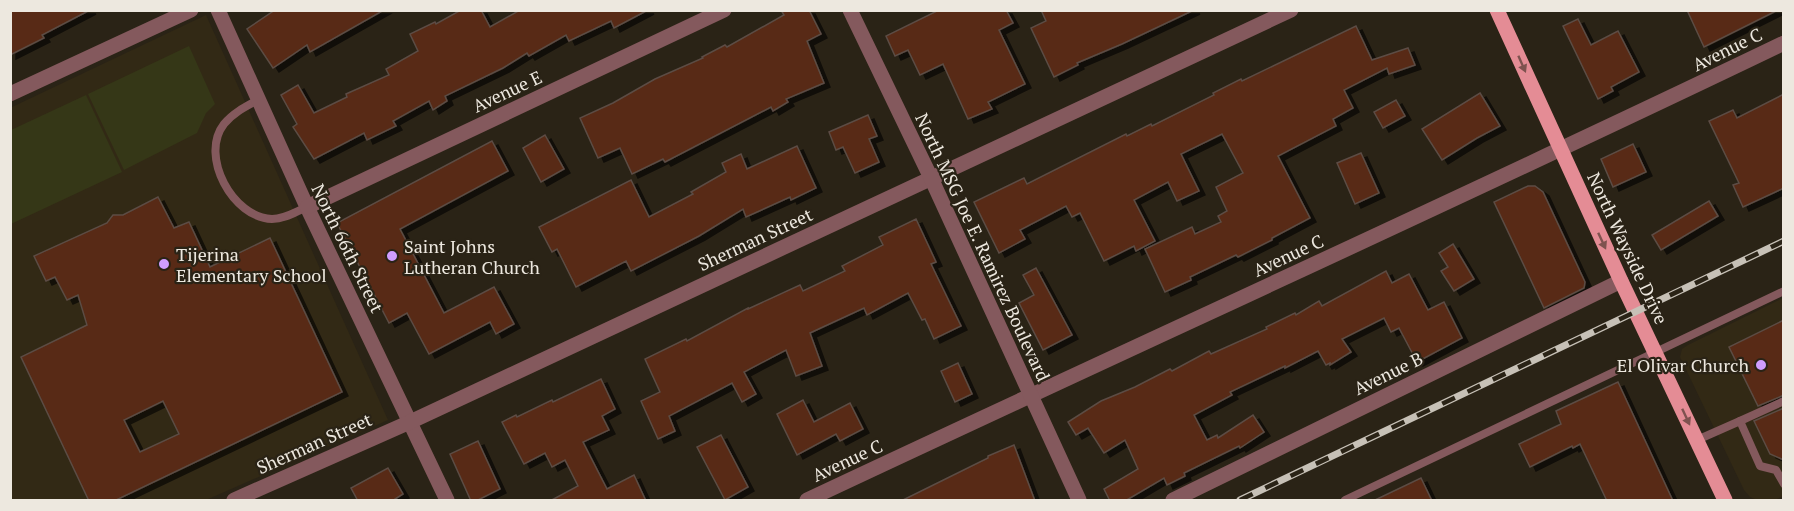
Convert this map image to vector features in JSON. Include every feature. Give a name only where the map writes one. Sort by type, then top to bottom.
[{"type":"main road","name":"North Wayside Drive","points":[[1497,10],[1725,501]]},
{"type":"street","points":[[10,94],[191,10]]},
{"type":"street","name":"North 66th Street","points":[[218,10],[307,207],[447,501]]},
{"type":"street","name":"Avenue E","points":[[307,207],[723,10]]},
{"type":"street","name":"North MSG Joe E. Ramirez Boulevard","points":[[850,10],[931,178],[1079,501]]},
{"type":"street","name":"Sherman Street","points":[[234,501],[410,422],[1291,10]]},
{"type":"street","name":"Avenue C","points":[[807,501],[1030,395],[1561,150],[1784,43]]},
{"type":"street","name":"Avenue B","points":[[1173,501],[1621,281]]},
{"type":"lane","points":[[258,100],[237,112],[223,125],[216,140],[215,158],[221,179],[237,202],[256,215],[271,219],[285,217],[307,207]]},
{"type":"lane","points":[[1346,501],[1784,291]]},
{"type":"lane","points":[[1697,440],[1784,401]]},
{"type":"lane","points":[[1740,421],[1760,466],[1780,468],[1784,484]]},
{"type":"shaded area","name":"Tijerina Elementary School","points":[[206,15],[388,420],[206,500],[11,500],[10,108]]},
{"type":"shaded area","points":[[1783,298],[1783,496],[1775,500],[1757,500],[1750,497],[1744,490],[1680,357],[1682,349],[1688,345]]},
{"type":"green space","points":[[189,46],[215,104],[206,113],[197,133],[124,170],[88,94]]},
{"type":"green space","points":[[86,95],[122,172],[11,224],[11,130]]},
{"type":"building","points":[[10,10],[90,10],[42,35],[44,38],[10,55]]},
{"type":"building","points":[[275,10],[384,10],[310,52],[307,45],[273,68],[247,29]]},
{"type":"building","points":[[461,10],[481,10],[490,27],[520,10],[648,10],[614,28],[611,21],[569,41],[566,35],[529,56],[527,53],[503,68],[445,96],[447,101],[433,110],[429,101],[393,121],[396,126],[367,140],[364,133],[314,159],[293,127],[297,124],[281,95],[298,85],[314,113],[347,97],[346,94],[389,75],[386,69],[418,51],[410,34],[435,22],[436,24]]},
{"type":"building","points":[[781,10],[809,10],[821,34],[807,41],[824,83],[786,99],[788,102],[773,111],[771,107],[665,162],[663,159],[632,174],[620,148],[598,158],[580,118],[725,45],[727,47],[784,15]]},
{"type":"building","points":[[939,10],[1006,10],[1013,23],[999,30],[1025,84],[988,102],[992,109],[968,119],[943,64],[920,75],[908,50],[895,56],[886,36]]},
{"type":"building","points":[[1041,10],[1194,10],[1077,63],[1078,65],[1054,77],[1031,28],[1046,21]]},
{"type":"building","points":[[1687,10],[1778,10],[1704,47]]},
{"type":"building","points":[[1578,19],[1591,45],[1618,31],[1639,72],[1611,87],[1613,91],[1598,99],[1563,26]]},
{"type":"building","points":[[1356,26],[1372,60],[1408,48],[1415,65],[1389,74],[1387,68],[1344,90],[1353,108],[1333,119],[1336,126],[1278,156],[1310,218],[1272,240],[1190,277],[1191,280],[1165,292],[1145,249],[1192,227],[1195,234],[1221,222],[1218,216],[1227,211],[1216,187],[1243,173],[1222,134],[1181,154],[1199,191],[1177,201],[1168,182],[1134,200],[1155,241],[1136,251],[1134,246],[1104,261],[1080,213],[1072,217],[1066,206],[1020,230],[1025,239],[999,253],[974,202],[1024,178],[1027,184],[1126,134],[1127,136],[1151,124],[1152,126],[1241,79],[1242,81]]},
{"type":"building","points":[[1480,93],[1500,126],[1442,160],[1422,129]]},
{"type":"building","points":[[1784,94],[1784,188],[1743,207],[1733,185],[1739,183],[1709,121],[1733,110],[1737,118]]},
{"type":"building","points":[[1396,100],[1405,116],[1383,128],[1374,112]]},
{"type":"building","points":[[868,115],[877,136],[869,139],[879,162],[855,173],[843,147],[836,150],[829,132]]},
{"type":"building","points":[[545,135],[564,169],[541,182],[523,148]]},
{"type":"building","points":[[492,141],[508,171],[400,229],[444,313],[494,287],[514,324],[496,334],[490,322],[429,354],[407,313],[389,323],[337,223]]},
{"type":"building","points":[[1633,144],[1646,172],[1613,187],[1601,159]]},
{"type":"building","points":[[797,146],[816,188],[746,217],[743,209],[699,236],[631,271],[626,261],[576,287],[557,249],[552,252],[539,227],[631,180],[649,217],[693,194],[691,192],[726,172],[722,163],[741,154],[747,169]]},
{"type":"building","points":[[1361,153],[1379,193],[1355,204],[1337,163]]},
{"type":"building","points":[[1528,186],[1535,186],[1543,192],[1585,282],[1584,288],[1544,308],[1494,202]]},
{"type":"building","points":[[158,197],[174,228],[189,222],[210,267],[270,238],[342,392],[114,501],[89,501],[21,357],[87,325],[78,295],[67,300],[55,277],[46,281],[34,256],[107,223],[113,215],[123,215]],"holes":[[[163,401],[179,434],[140,452],[124,420]]]},
{"type":"building","points":[[1709,201],[1718,216],[1661,250],[1652,235]]},
{"type":"building","points":[[916,219],[936,262],[931,264],[961,326],[934,339],[925,319],[922,320],[908,293],[867,315],[864,308],[810,333],[822,366],[796,376],[786,350],[744,372],[756,394],[742,402],[732,383],[669,416],[675,431],[658,439],[641,401],[660,392],[645,359],[686,339],[687,341],[748,308],[800,285],[803,291],[845,271],[842,266],[883,245],[879,237]]},
{"type":"building","points":[[1453,244],[1474,279],[1454,291],[1441,271],[1448,267],[1439,253]]},
{"type":"building","points":[[1036,268],[1072,335],[1043,350],[1019,303],[1034,295],[1023,275]]},
{"type":"building","points":[[1386,271],[1392,283],[1409,274],[1428,310],[1444,302],[1462,338],[1417,362],[1399,328],[1391,332],[1384,318],[1342,339],[1351,352],[1330,365],[1330,363],[1326,365],[1318,351],[1230,392],[1232,395],[1194,415],[1207,440],[1217,435],[1218,438],[1253,415],[1264,432],[1240,448],[1239,446],[1184,473],[1185,476],[1167,485],[1164,478],[1125,501],[1110,501],[1104,489],[1138,469],[1125,440],[1104,453],[1088,428],[1076,435],[1068,422],[1101,401],[1170,369],[1172,371],[1209,351],[1211,354],[1267,329],[1266,327],[1295,313],[1296,315],[1319,301],[1322,306]]},
{"type":"building","name":"El Olivar Church","points":[[1784,320],[1784,395],[1758,406],[1729,347]]},
{"type":"building","points":[[958,363],[972,394],[955,402],[941,371]]},
{"type":"building","points":[[601,379],[615,409],[602,416],[609,430],[583,442],[607,489],[634,475],[646,501],[550,501],[578,486],[565,460],[552,467],[545,453],[524,464],[502,422],[552,400],[553,402]]},
{"type":"building","points":[[1618,382],[1673,501],[1607,501],[1580,444],[1530,467],[1519,444],[1561,424],[1556,411]]},
{"type":"building","points":[[803,400],[814,422],[850,403],[863,429],[840,441],[836,434],[797,455],[777,414]]},
{"type":"building","points":[[1784,408],[1784,460],[1770,454],[1754,421]]},
{"type":"building","points":[[721,435],[748,487],[725,500],[697,447]]},
{"type":"building","points":[[478,441],[500,489],[476,501],[471,501],[450,454]]},
{"type":"building","points":[[1014,445],[1035,501],[901,501],[988,456]]},
{"type":"building","points":[[388,468],[403,494],[392,501],[358,501],[351,488]]},
{"type":"building","points":[[1421,478],[1432,501],[1373,501]]},
{"type":"railway","points":[[1240,500],[1784,241]]},
{"type":"place","name":"Saint Johns Lutheran Church","points":[[392,256]]},
{"type":"place","name":"Tijerina Elementary School","points":[[164,264]]},
{"type":"place","name":"El Olivar Church","points":[[1761,365]]}]
